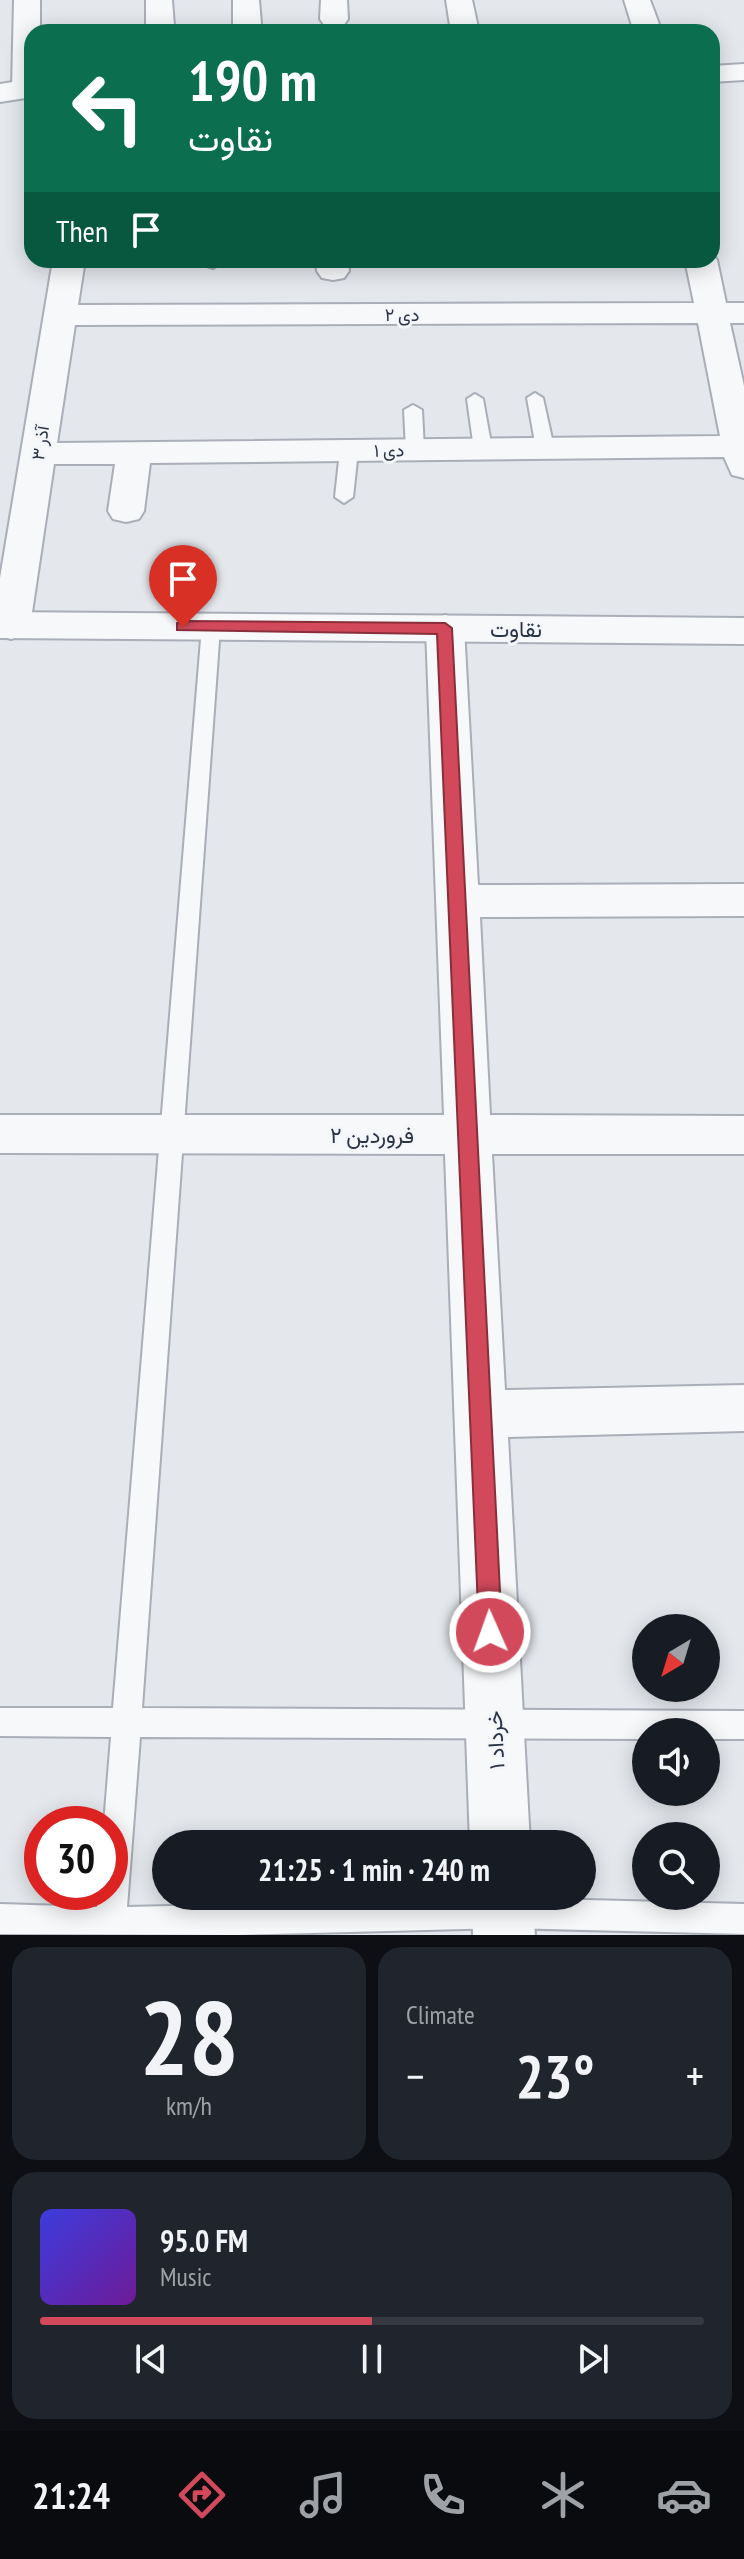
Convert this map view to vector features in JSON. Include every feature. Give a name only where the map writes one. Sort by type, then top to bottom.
[{"type":"street","points":[[459,0],[464,24]]},
{"type":"street","points":[[637,0],[645,24]]},
{"type":"street","points":[[18,17],[19,90]]},
{"type":"street","points":[[720,74],[744,72]]},
{"type":"street","name":"آذر ۳","points":[[6,626],[68,268]]},
{"type":"street","points":[[705,268],[728,314],[742,456]]},
{"type":"street","name":"دی ۲","points":[[61,315],[728,314]]},
{"type":"street","name":"دی ۱","points":[[38,454],[545,448],[742,456]]},
{"type":"street","points":[[126,511],[134,453]]},
{"type":"street","name":"نقاوت","points":[[6,626],[744,631]]},
{"type":"street","name":"خرداد ۱","points":[[445,628],[499,1830]]},
{"type":"street","points":[[457,901],[744,900]]},
{"type":"street","name":"فروردین ۲","points":[[0,1134],[744,1135]]},
{"type":"street","points":[[481,1414],[744,1408]]},
{"type":"lane","points":[[535,398],[545,448]]},
{"type":"lane","points":[[475,399],[483,449]]},
{"type":"lane","points":[[413,410],[415,450]]},
{"type":"lane","points":[[344,497],[349,451]]},
{"type":"lane","points":[[111,1929],[211,627]]},
{"type":"lane","points":[[0,1722],[744,1725]]},
{"type":"lane","points":[[0,1919],[111,1929],[503,1915],[744,1919]]},
{"type":"route","points":[[183,627],[445,628],[490,1632]]}]
